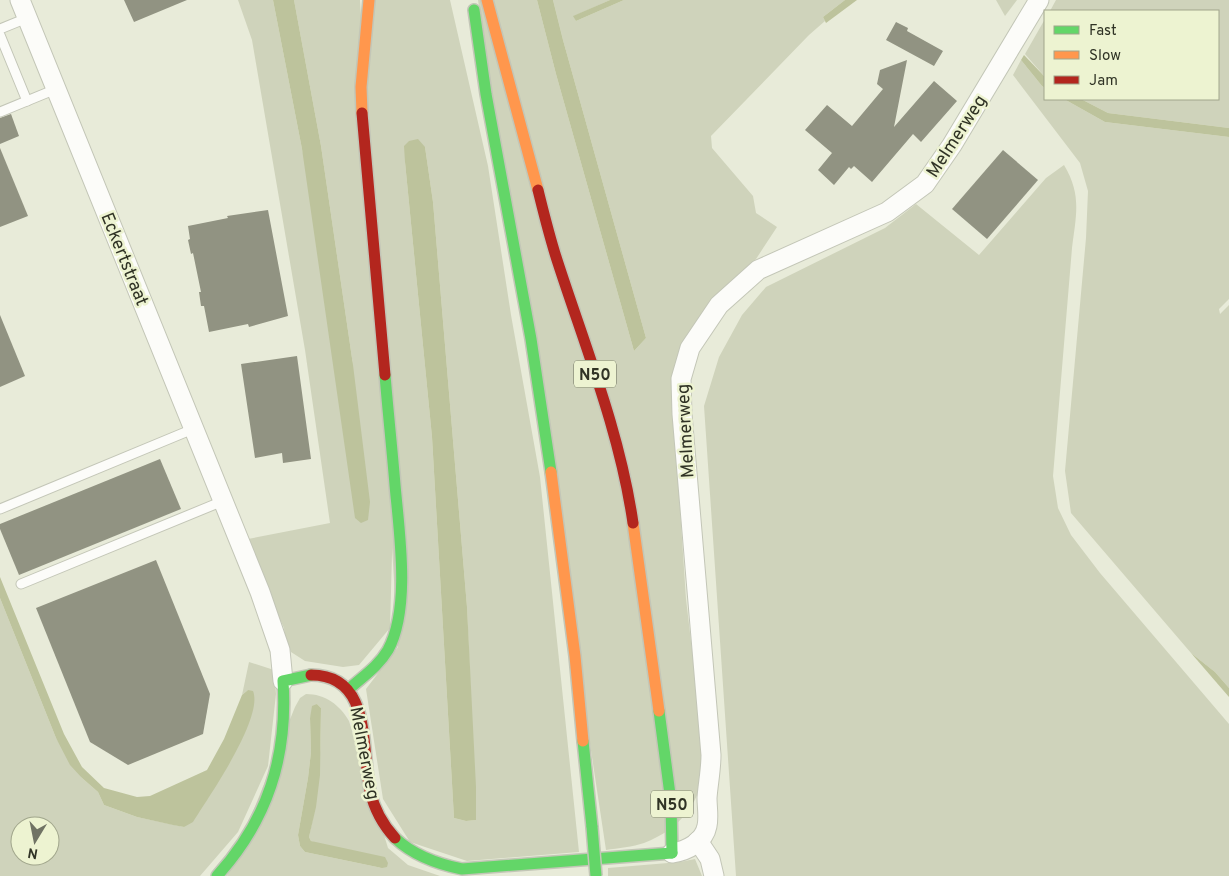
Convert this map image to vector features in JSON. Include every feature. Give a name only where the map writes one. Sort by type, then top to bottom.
[{"type":"main road","points":[[348,690],[377,665],[389,647],[395,630],[402,583],[399,528],[362,127],[361,87],[369,0]]},
{"type":"main road","points":[[472,0],[486,94],[531,339],[553,485],[576,665],[596,876]]},
{"type":"main road","name":"N50","points":[[487,0],[557,261],[602,392],[624,474],[632,518],[672,802],[672,853]]},
{"type":"main road","points":[[466,28],[486,94]]},
{"type":"main road","name":"Melmerweg","points":[[283,681],[307,675],[322,676],[330,678],[348,690],[356,703],[360,716],[377,812],[389,831],[402,844],[429,862],[444,867],[474,872],[672,853]]},
{"type":"main road","points":[[217,876],[242,846],[267,800],[283,731],[283,681]]},
{"type":"street","name":"Eckertstraat","points":[[20,0],[260,592],[280,650],[283,681]]},
{"type":"street","name":"Melmerweg","points":[[672,853],[683,852],[698,842],[707,827],[707,798],[711,756],[682,414],[681,379],[690,348],[719,305],[758,270],[887,212],[925,184],[952,145],[1039,0]]},
{"type":"street","points":[[698,842],[710,859],[714,876]]},
{"type":"lane","points":[[0,29],[27,18]]},
{"type":"lane","points":[[0,35],[27,101]]},
{"type":"lane","points":[[0,112],[56,89]]},
{"type":"lane","points":[[0,509],[193,429]]},
{"type":"lane","points":[[21,584],[223,501]]},
{"type":"shaded area","points":[[238,0],[273,0],[302,149],[353,365],[321,146],[294,0],[360,0],[393,517],[390,628],[359,665],[343,667],[305,661],[291,652],[285,638],[284,628],[266,588],[248,539],[330,523],[305,350],[252,40]]},
{"type":"shaded area","points":[[273,0],[294,0],[321,146],[353,365],[370,502],[368,520],[361,523],[355,518],[302,149]]},
{"type":"shaded area","points":[[373,0],[450,0],[488,166],[511,315],[540,477],[579,852],[467,861],[410,842],[383,799],[366,689],[398,647],[365,97]],"holes":[[[425,147],[433,202],[467,607],[476,820],[466,821],[454,818],[432,437],[405,162]]]},
{"type":"shaded area","points":[[478,0],[537,0],[634,351],[646,338],[553,0],[610,0],[574,16],[576,21],[624,0],[845,0],[823,17],[825,21],[809,35],[711,136],[712,148],[753,196],[756,213],[777,227],[756,259],[693,330],[672,388],[686,599],[705,761],[703,775],[695,800],[688,811],[669,830],[644,843],[606,850]]},
{"type":"shaded area","points":[[537,0],[553,0],[646,338],[634,351],[556,74]]},
{"type":"shaded area","points":[[610,0],[624,0],[576,21],[573,16]]},
{"type":"shaded area","points":[[845,0],[857,0],[826,23],[823,17]]},
{"type":"shaded area","points":[[996,0],[1017,0],[1005,16]]},
{"type":"shaded area","points":[[1056,0],[1229,0],[1229,128],[1108,113],[1083,100],[1219,100],[1219,10],[1051,10]]},
{"type":"shaded area","points":[[1044,21],[1044,76],[1025,54]]},
{"type":"shaded area","points":[[1024,55],[1044,76],[1044,87],[1042,86],[1021,60]]},
{"type":"shaded area","points":[[1021,60],[1044,87],[1044,100],[1066,100],[1105,122],[1229,137],[1229,299],[1219,309],[1220,314],[1229,305],[1229,688],[1215,672],[1191,653],[1071,513],[1065,471],[1086,238],[1088,191],[1080,163],[1013,75]]},
{"type":"shaded area","points":[[1066,100],[1083,100],[1108,113],[1229,128],[1229,137],[1105,122]]},
{"type":"shaded area","points":[[418,139],[425,147],[433,202],[467,607],[476,820],[466,821],[454,818],[432,437],[405,162],[404,146],[409,141]]},
{"type":"shaded area","points":[[1064,165],[1073,186],[1076,205],[1053,476],[1058,508],[1071,535],[1100,573],[1229,724],[1229,876],[736,876],[704,406],[719,357],[742,315],[766,287],[885,228],[916,204],[979,255],[1046,178]]},
{"type":"shaded area","points":[[0,577],[64,734],[82,767],[104,788],[137,797],[150,796],[207,770],[224,739],[242,695],[248,690],[253,691],[254,703],[243,738],[233,758],[193,822],[184,827],[173,825],[137,817],[104,805],[98,792],[70,765],[56,738],[0,598]]},
{"type":"shaded area","points":[[0,598],[56,738],[82,778],[98,792],[104,805],[137,817],[184,827],[248,690],[242,695],[249,662],[274,670],[276,694],[268,766],[238,832],[200,876],[0,876]]},
{"type":"shaded area","points":[[1191,653],[1215,672],[1229,688],[1229,697]]},
{"type":"shaded area","points":[[306,694],[326,698],[345,715],[349,721],[388,848],[408,865],[440,876],[227,876],[300,698]],"holes":[[[317,704],[321,708],[319,773],[309,837],[311,841],[382,868],[305,852],[300,846],[298,835],[311,752],[310,718]]]},
{"type":"shaded area","points":[[317,704],[321,708],[320,775],[316,807],[309,837],[311,841],[385,857],[388,863],[387,867],[382,868],[305,852],[300,846],[298,835],[311,752],[310,718],[312,706]]},
{"type":"shaded area","points":[[695,859],[702,876],[608,876],[608,868]]},
{"type":"building","points":[[124,0],[187,0],[134,22]]},
{"type":"building","points":[[896,22],[908,28],[907,31],[943,51],[934,66],[886,40]]},
{"type":"building","points":[[907,60],[894,127],[934,81],[957,101],[921,142],[913,134],[872,182],[854,166],[851,169],[849,167],[834,185],[818,170],[832,153],[805,130],[827,105],[852,126],[883,89],[877,84],[880,70]]},
{"type":"building","points":[[11,114],[19,136],[0,144],[0,118]]},
{"type":"building","points":[[0,148],[28,216],[0,227]]},
{"type":"building","points":[[1003,150],[1038,180],[987,239],[952,209]]},
{"type":"building","points":[[268,210],[288,316],[249,327],[248,324],[209,332],[204,306],[201,306],[199,292],[201,292],[193,253],[191,254],[188,240],[190,239],[188,226],[228,218],[227,216]]},
{"type":"building","points":[[0,315],[25,376],[0,387]]},
{"type":"building","points":[[297,356],[311,459],[283,463],[282,453],[255,458],[241,364]]},
{"type":"building","points":[[160,459],[181,509],[19,575],[0,529],[0,524]]},
{"type":"building","points":[[156,560],[210,694],[203,734],[128,765],[90,742],[36,608]]},
{"type":"traffic: fast","points":[[474,10],[486,94],[531,339],[551,472]]},
{"type":"traffic: fast","points":[[348,690],[375,667],[388,650],[395,633],[399,613],[402,569],[401,546],[385,375]]},
{"type":"traffic: fast","points":[[217,876],[235,855],[250,832],[271,786],[278,761],[282,735],[284,709],[283,681],[311,675]]},
{"type":"traffic: fast","points":[[659,711],[671,802],[672,853]]},
{"type":"traffic: fast","points":[[583,741],[592,827]]},
{"type":"traffic: fast","points":[[592,827],[596,876]]},
{"type":"traffic: fast","points":[[395,838],[410,850],[426,858],[462,869],[672,853]]},
{"type":"traffic: slow","points":[[362,113],[361,87],[369,0]]},
{"type":"traffic: slow","points":[[487,0],[538,190]]},
{"type":"traffic: slow","points":[[551,472],[575,656],[583,741]]},
{"type":"traffic: slow","points":[[633,523],[659,711]]},
{"type":"traffic: jam","points":[[362,113],[385,375]]},
{"type":"traffic: jam","points":[[538,190],[555,254],[611,424],[620,456],[633,523]]},
{"type":"traffic: jam","points":[[311,675],[331,678],[345,687],[355,701],[364,736],[370,791],[383,822],[395,838]]}]
